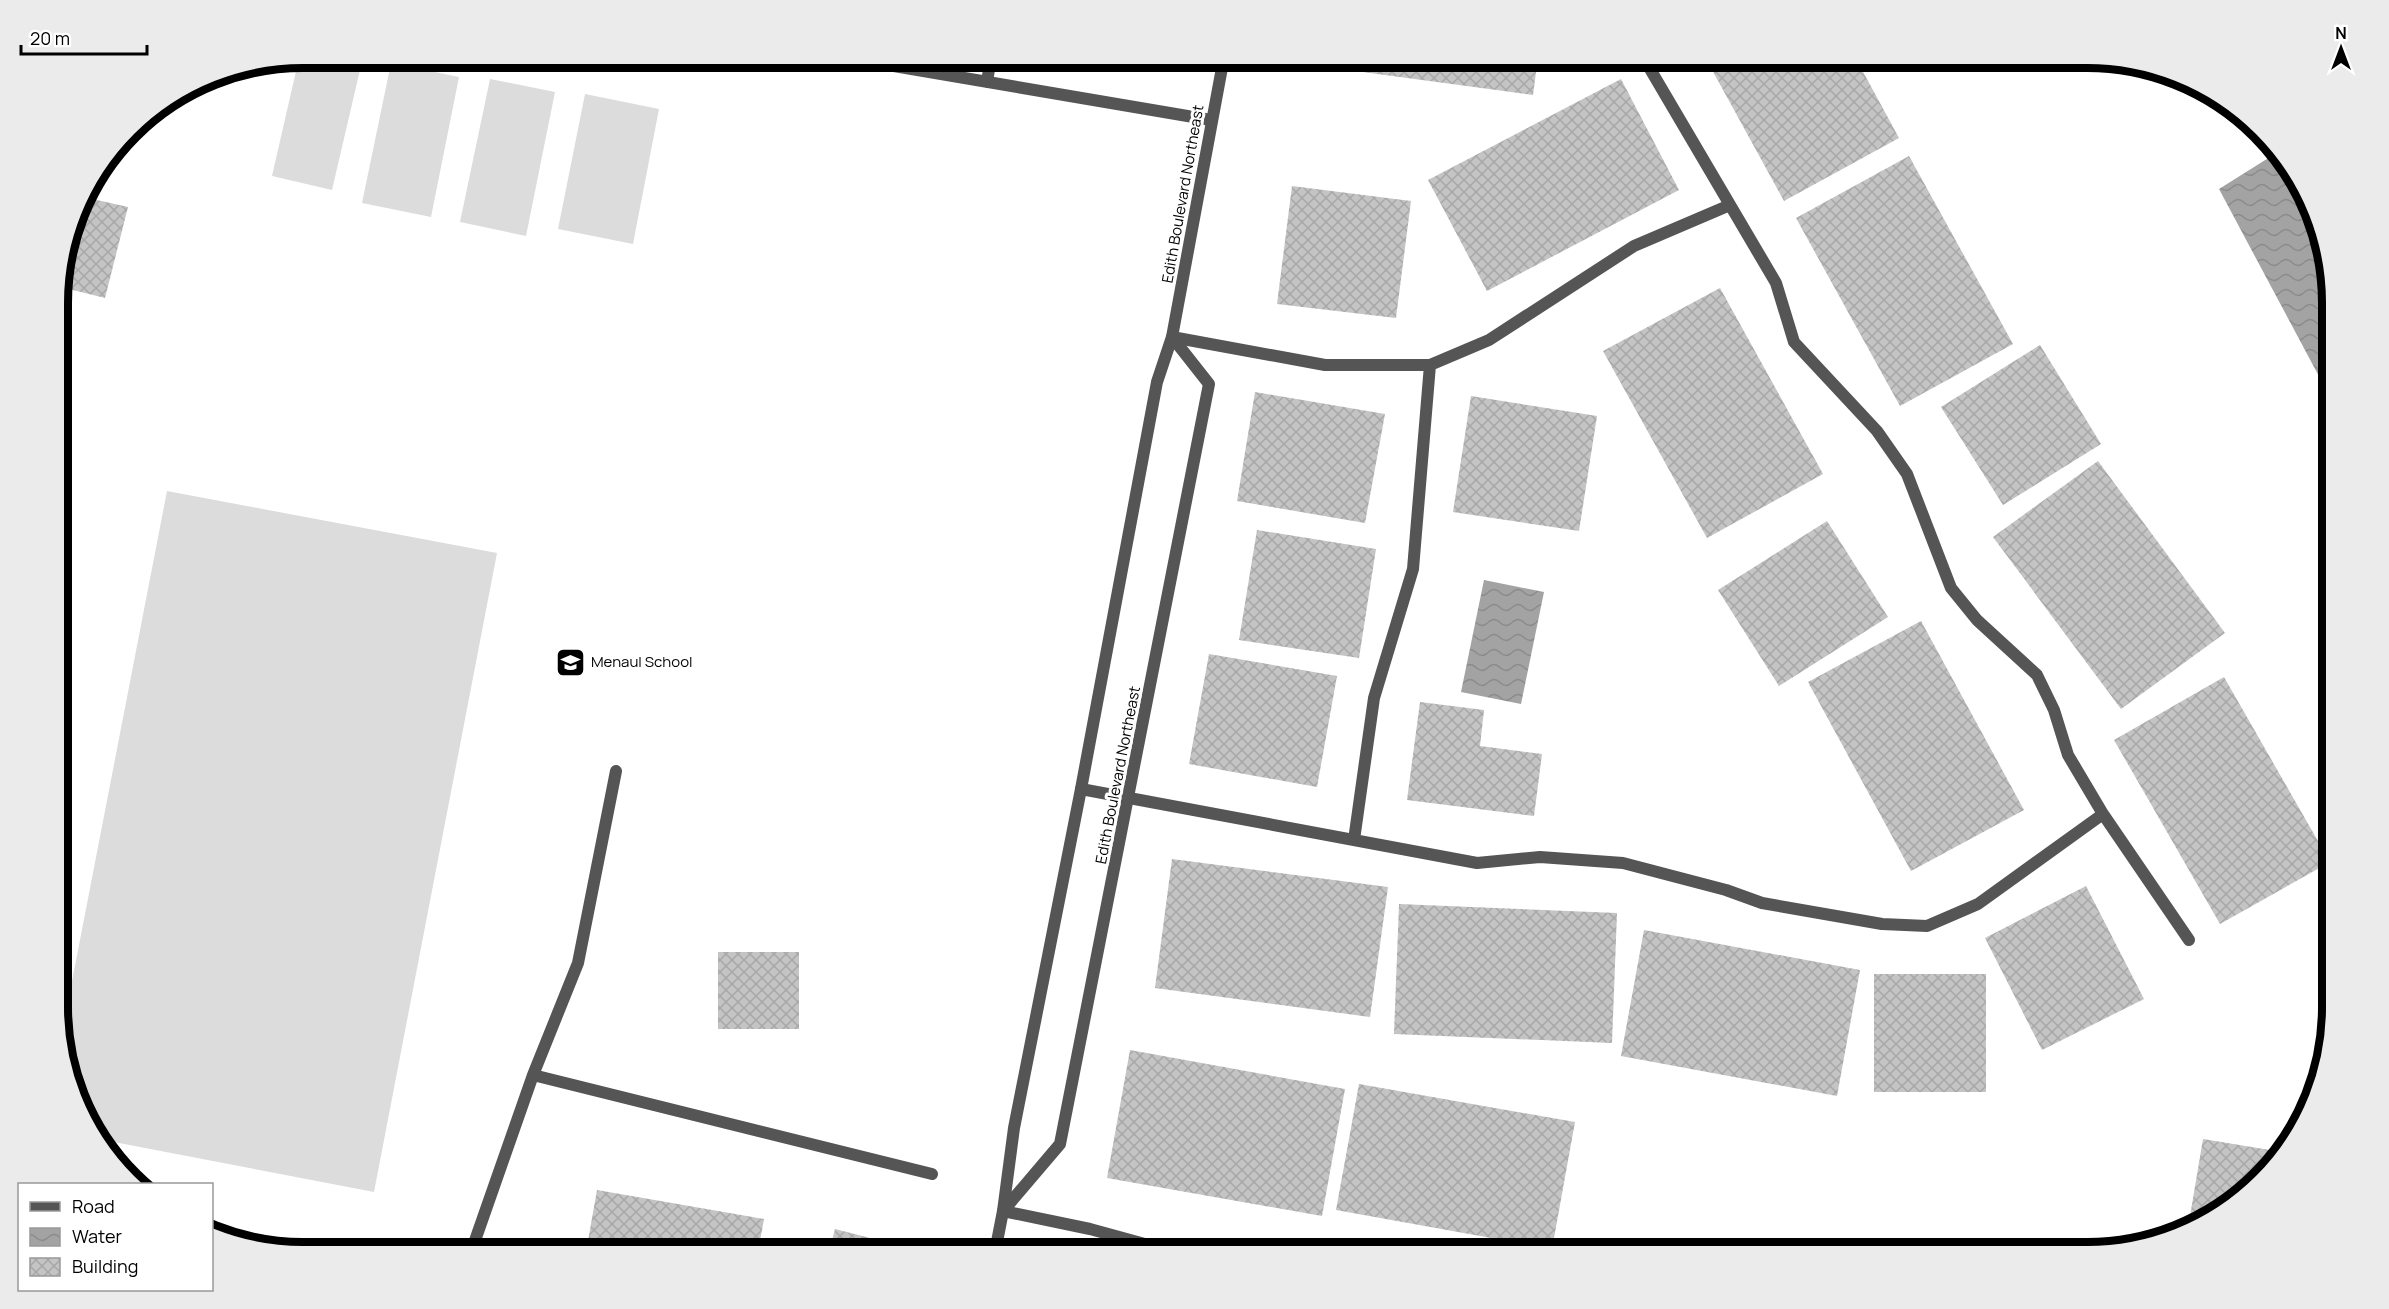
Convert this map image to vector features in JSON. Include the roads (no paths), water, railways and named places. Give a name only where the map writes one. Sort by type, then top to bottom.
[{"type":"street","points":[[908,68],[1211,120]]},
{"type":"street","points":[[987,81],[989,68]]},
{"type":"street","name":"Edith Boulevard Northeast","points":[[997,1242],[1014,1128],[1081,789],[1156,382],[1172,337],[1222,68]]},
{"type":"street","points":[[1649,68],[1776,283],[1794,342],[1876,431],[1907,474],[1951,588],[1977,620],[2037,675],[2054,710],[2068,754],[2103,814],[2189,940]]},
{"type":"street","points":[[1172,337],[1325,365],[1430,366],[1489,340],[1634,246],[1730,205]]},
{"type":"street","name":"Edith Boulevard Northeast","points":[[1003,1211],[1060,1144],[1209,384],[1172,337]]},
{"type":"street","points":[[1354,840],[1374,698],[1413,569],[1430,366]]},
{"type":"street","points":[[474,1242],[532,1075],[578,963],[616,771]]},
{"type":"street","points":[[1081,789],[1477,863],[1540,857],[1623,863],[1726,890],[1762,903],[1882,924],[1928,926],[1978,904],[2103,814]]},
{"type":"street","points":[[532,1075],[932,1174]]},
{"type":"street","points":[[1003,1211],[1090,1229],[1137,1242]]},
{"type":"water","points":[[2271,156],[2297,198],[2304,212],[2317,256],[2322,302],[2322,382],[2219,189]]},
{"type":"water","points":[[1484,580],[1544,592],[1521,704],[1461,692]]},
{"type":"place","name":"Menaul School","points":[[570,662]]}]
